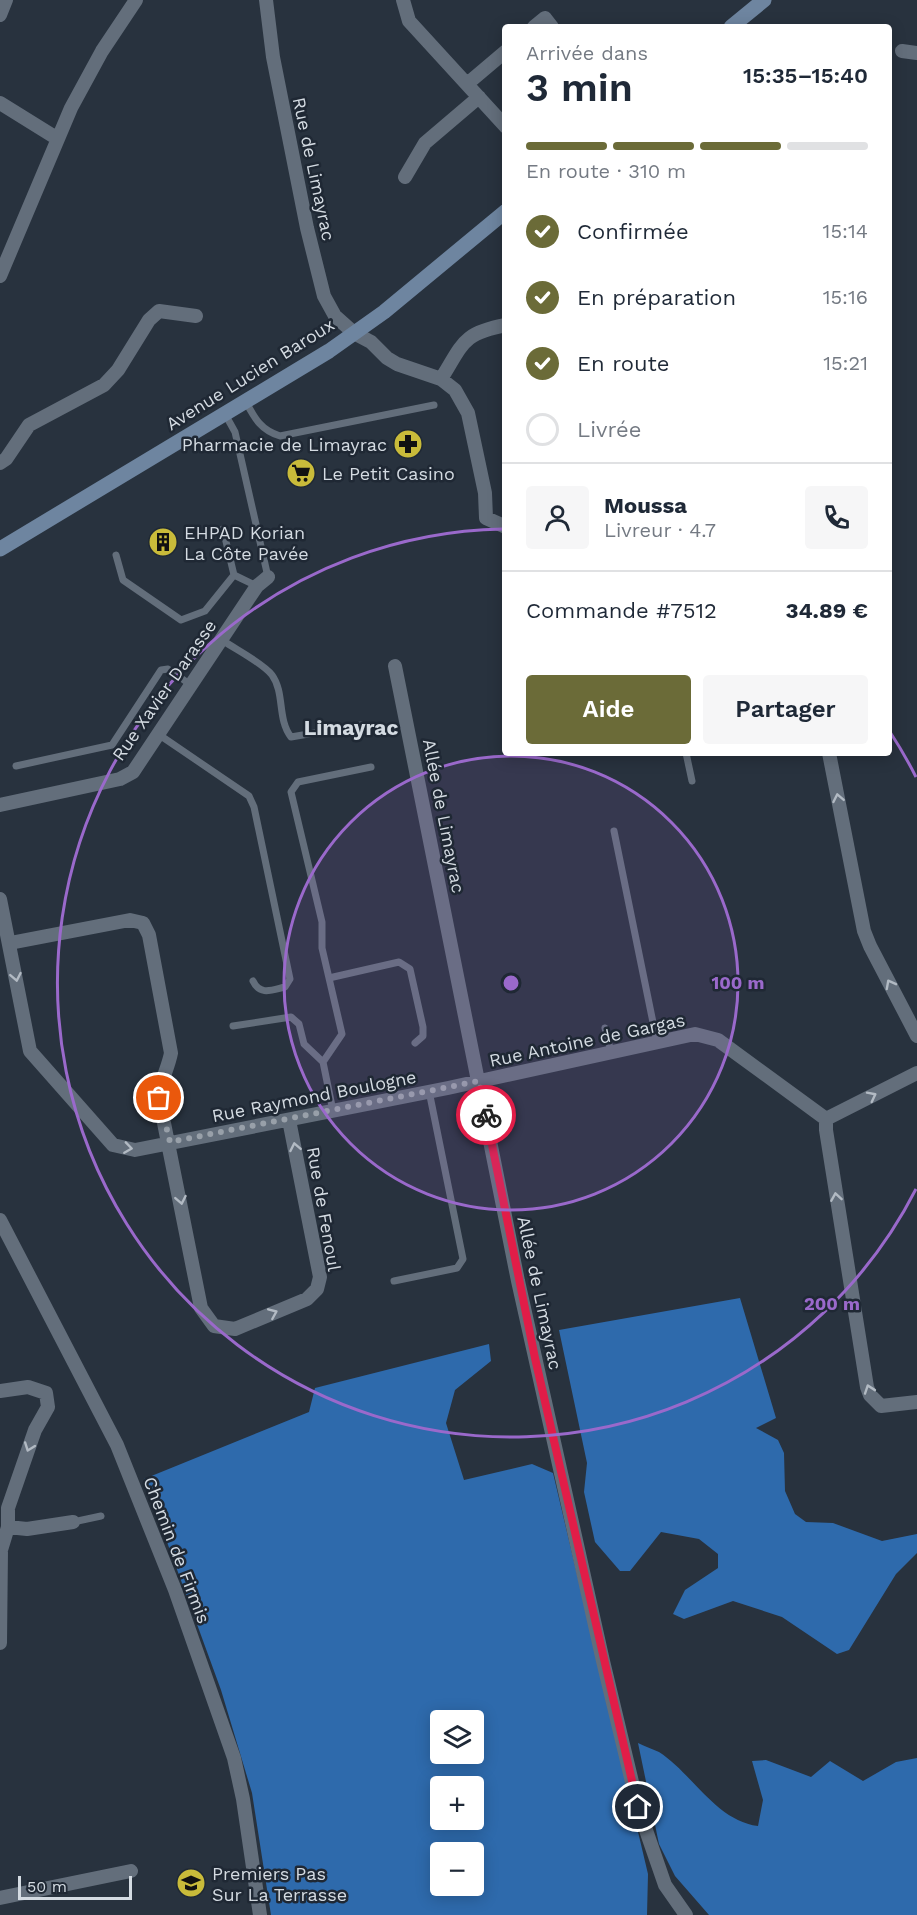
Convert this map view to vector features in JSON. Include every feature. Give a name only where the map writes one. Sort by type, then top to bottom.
[{"type":"street","points":[[0,15],[6,0]]},
{"type":"street","points":[[0,276],[86,79],[136,0]]},
{"type":"street","name":"Rue de Limayrac","points":[[266,0],[273,57],[321,286],[335,316],[354,333]]},
{"type":"street","points":[[403,0],[409,21],[502,124]]},
{"type":"street","points":[[735,24],[765,0]]},
{"type":"street","points":[[537,24],[544,18],[549,24]]},
{"type":"street","points":[[902,51],[917,53]]},
{"type":"street","points":[[467,84],[502,54]]},
{"type":"street","points":[[405,177],[425,143],[478,97]]},
{"type":"street","points":[[0,103],[58,139]]},
{"type":"street","name":"Avenue Lucien Baroux","points":[[0,549],[246,402],[354,333],[384,312],[502,214]]},
{"type":"street","points":[[0,463],[6,459],[29,425],[104,385],[118,370],[149,320],[159,311],[196,316]]},
{"type":"street","points":[[441,379],[466,339],[481,330],[502,326]]},
{"type":"street","points":[[354,333],[371,342],[397,364],[441,379],[455,390],[468,413],[485,493],[486,518],[502,525]]},
{"type":"street","name":"Rue Xavier Darasse","points":[[2,801],[120,779],[133,772],[257,586],[268,577]]},
{"type":"street","name":"Allée de Limayrac","points":[[395,666],[531,1339],[638,1807],[665,1885],[686,1915]]},
{"type":"street","points":[[830,756],[864,930],[917,1036]]},
{"type":"street","name":"Rue Raymond Boulogne","points":[[0,899],[30,1050],[113,1145],[135,1150],[479,1081]]},
{"type":"street","name":"Rue de Fenoul","points":[[10,943],[130,920],[143,923],[149,935],[171,1053],[168,1068],[160,1081],[159,1098],[170,1142],[201,1308],[214,1326],[235,1329],[307,1299],[317,1289],[320,1277],[290,1120]]},
{"type":"street","name":"Rue Antoine de Gargas","points":[[479,1081],[695,1034],[718,1040],[826,1119]]},
{"type":"street","points":[[917,1073],[826,1119],[867,1388],[870,1395],[881,1406],[917,1402]]},
{"type":"street","name":"Chemin de Firmis","points":[[0,1220],[117,1446],[175,1590],[234,1758],[243,1799],[260,1915]]},
{"type":"street","points":[[0,1391],[28,1387],[46,1393],[48,1407],[35,1430],[8,1508],[8,1527],[1,1550],[0,1643]]},
{"type":"street","points":[[8,1527],[27,1529],[73,1522]]},
{"type":"street","points":[[0,1898],[131,1871]]},
{"type":"lane","points":[[246,402],[258,424],[280,436],[434,405]]},
{"type":"lane","points":[[225,414],[234,432],[268,577]]},
{"type":"lane","points":[[223,529],[234,575]]},
{"type":"lane","points":[[116,555],[123,580],[181,620],[206,612],[234,575]]},
{"type":"lane","points":[[234,575],[257,586]]},
{"type":"lane","points":[[222,640],[272,674],[277,686],[284,728],[291,737],[361,725]]},
{"type":"lane","points":[[16,766],[112,745],[161,670],[168,669],[191,685]]},
{"type":"lane","points":[[158,734],[249,796],[254,807],[290,980],[285,987],[265,992],[258,989],[253,981]]},
{"type":"lane","points":[[687,756],[692,781]]},
{"type":"lane","points":[[323,1062],[342,1034],[322,948],[322,922],[291,792],[298,782],[371,767]]},
{"type":"lane","points":[[614,831],[657,1042]]},
{"type":"lane","points":[[329,978],[399,962],[410,969],[423,1027],[423,1036],[414,1043]]},
{"type":"lane","points":[[233,1026],[291,1017],[299,1024],[304,1044],[323,1062],[333,1111]]},
{"type":"lane","points":[[605,1028],[610,1052]]},
{"type":"lane","points":[[394,1281],[457,1268],[463,1259],[429,1092]]},
{"type":"lane","points":[[73,1522],[101,1516]]},
{"type":"shaded area","points":[[740,1298],[776,1418],[756,1428],[778,1440],[784,1453],[785,1491],[795,1514],[806,1522],[833,1523],[882,1541],[917,1534],[917,1553],[896,1574],[849,1650],[837,1654],[782,1617],[733,1601],[684,1619],[673,1614],[685,1590],[718,1568],[718,1554],[699,1539],[661,1532],[630,1571],[620,1571],[595,1542],[584,1492],[587,1463],[559,1330]]},
{"type":"shaded area","points":[[489,1344],[491,1361],[455,1390],[446,1423],[464,1480],[532,1464],[553,1473],[648,1874],[647,1915],[271,1915],[252,1793],[221,1690],[144,1479],[309,1412],[315,1388]]},
{"type":"shaded area","points":[[638,1743],[659,1752],[671,1761],[729,1815],[758,1826],[763,1800],[752,1761],[766,1760],[811,1777],[830,1761],[863,1781],[896,1762],[917,1758],[917,1915],[709,1915],[675,1876],[659,1844]]},
{"type":"way so far","points":[[159,1098],[170,1142],[479,1081],[486,1115]]},
{"type":"place","name":"Pharmacie de Limayrac","points":[[408,444]]},
{"type":"place","name":"Le Petit Casino","points":[[301,473]]},
{"type":"place","name":"EHPAD Korian La Côte Pavée","points":[[163,542]]},
{"type":"place","name":"Premiers Pas Sur La Terrasse","points":[[191,1883]]},
{"type":"district","name":"Limayrac","points":[[351,727]]},
{"type":"route","points":[[486,1115],[518,1281],[638,1807]]}]
